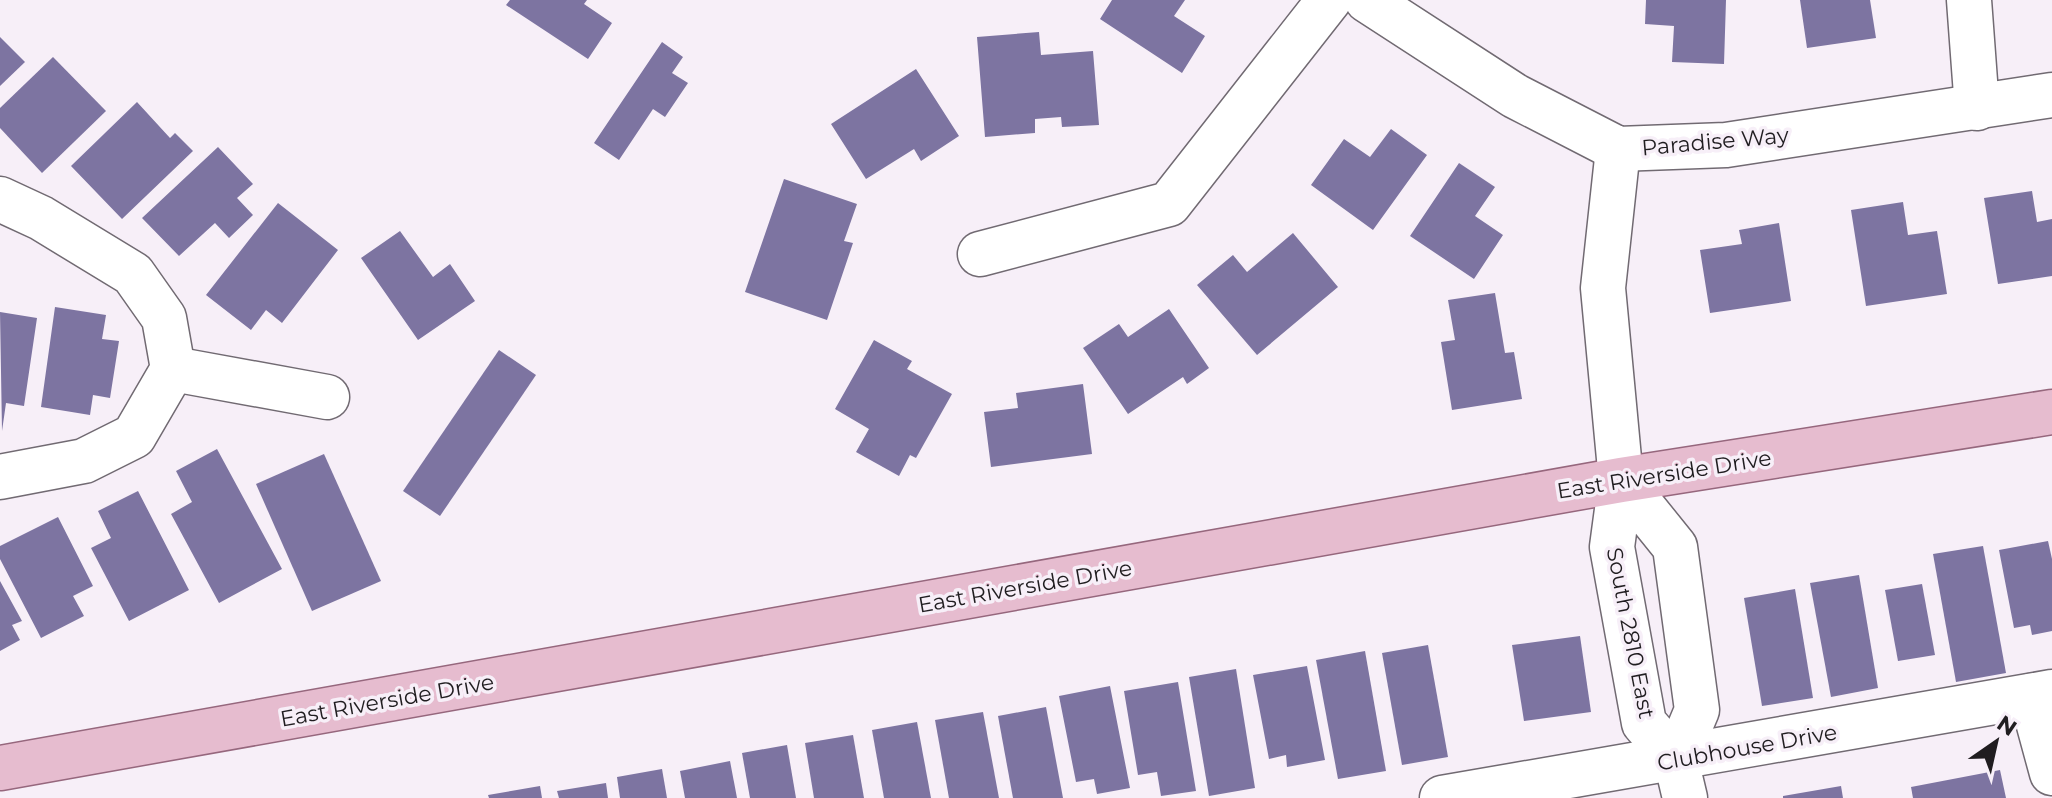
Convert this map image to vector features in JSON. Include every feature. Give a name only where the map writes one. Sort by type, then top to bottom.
[{"type":"main road","name":"East Riverside Drive","points":[[0,768],[1621,480],[2052,412]]},
{"type":"street","points":[[980,254],[1169,204],[1329,0]]},
{"type":"street","name":"Paradise Way","points":[[1367,0],[1515,96],[1618,149],[1726,145],[2052,95]]},
{"type":"street","points":[[1969,0],[1977,108]]},
{"type":"street","name":"South 2810 East","points":[[1618,149],[1603,288],[1621,480],[1612,547],[1644,723],[1680,779]]},
{"type":"street","points":[[0,199],[41,218],[133,274],[164,318],[173,369],[134,436],[84,461],[0,477]]},
{"type":"street","points":[[173,369],[327,397]]},
{"type":"street","name":"South 2810 East","points":[[1621,480],[1675,547],[1697,710],[1680,779]]},
{"type":"street","points":[[2042,694],[2052,773]]},
{"type":"street","name":"Clubhouse Drive","points":[[1442,798],[1680,779],[2042,694]]},
{"type":"building","points":[[510,0],[587,0],[584,4],[612,23],[588,59],[506,5]]},
{"type":"building","points":[[1112,0],[1185,0],[1174,16],[1205,36],[1182,73],[1100,19]]},
{"type":"building","points":[[1646,0],[1726,0],[1724,64],[1672,62],[1674,26],[1645,24]]},
{"type":"building","points":[[1800,0],[1870,0],[1876,38],[1807,48]]},
{"type":"building","points":[[1039,32],[1041,55],[1093,51],[1099,125],[1062,127],[1061,117],[1035,119],[1035,133],[985,137],[977,37]]},
{"type":"building","points":[[0,37],[25,62],[0,86]]},
{"type":"building","points":[[662,42],[683,57],[672,73],[688,83],[665,117],[653,109],[619,160],[594,143]]},
{"type":"building","points":[[53,57],[106,111],[42,173],[0,128],[0,108]]},
{"type":"building","points":[[916,69],[959,136],[921,161],[914,149],[866,179],[831,124]]},
{"type":"building","points":[[137,102],[170,138],[175,133],[193,151],[122,219],[71,166]]},
{"type":"building","points":[[1391,129],[1427,155],[1373,230],[1311,185],[1344,139],[1370,157]]},
{"type":"building","points":[[218,147],[253,184],[237,198],[253,215],[229,238],[215,223],[179,256],[142,218]]},
{"type":"building","points":[[1459,163],[1495,187],[1475,216],[1503,235],[1474,279],[1410,236]]},
{"type":"building","points":[[784,179],[857,204],[844,241],[853,243],[827,320],[745,292]]},
{"type":"building","points":[[2032,191],[2037,222],[2052,219],[2052,276],[1998,284],[1984,198]]},
{"type":"building","points":[[1903,202],[1908,235],[1937,231],[1947,294],[1866,306],[1851,210]]},
{"type":"building","points":[[278,203],[338,250],[282,323],[266,310],[251,330],[206,295]]},
{"type":"building","points":[[1779,223],[1791,301],[1710,313],[1700,250],[1742,244],[1739,230]]},
{"type":"building","points":[[400,231],[433,277],[450,264],[475,301],[418,340],[361,258]]},
{"type":"building","points":[[1293,233],[1338,287],[1257,355],[1197,285],[1233,255],[1247,272]]},
{"type":"building","points":[[1495,293],[1505,353],[1514,352],[1522,399],[1452,410],[1441,342],[1455,340],[1448,300]]},
{"type":"building","points":[[55,307],[106,315],[102,339],[119,341],[110,398],[93,395],[90,415],[41,407]]},
{"type":"building","points":[[1169,309],[1209,368],[1187,384],[1183,377],[1128,414],[1083,348],[1119,324],[1128,337]]},
{"type":"building","points":[[0,312],[37,318],[24,406],[6,403],[2,431]]},
{"type":"building","points":[[874,340],[912,361],[907,369],[952,394],[916,458],[910,455],[899,476],[856,452],[869,429],[835,409]]},
{"type":"building","points":[[499,350],[536,375],[440,516],[403,491]]},
{"type":"building","points":[[1083,384],[1092,454],[991,467],[984,412],[1018,408],[1016,393]]},
{"type":"building","points":[[217,449],[282,569],[219,603],[171,514],[192,502],[176,471]]},
{"type":"building","points":[[324,454],[381,581],[312,611],[256,484]]},
{"type":"building","points":[[138,491],[189,590],[129,621],[91,548],[111,538],[98,511]]},
{"type":"building","points":[[58,517],[93,586],[73,596],[84,616],[41,638],[0,559],[0,546]]},
{"type":"building","points":[[2048,541],[2052,559],[2052,631],[2032,635],[2030,625],[2014,628],[1999,550]]},
{"type":"building","points":[[1983,546],[2006,673],[1956,682],[1933,554]]},
{"type":"building","points":[[1859,575],[1878,688],[1831,697],[1810,583]]},
{"type":"building","points":[[0,581],[22,621],[12,625],[20,640],[0,651]]},
{"type":"building","points":[[1922,584],[1935,655],[1898,661],[1885,590]]},
{"type":"building","points":[[1795,589],[1813,698],[1762,706],[1744,598]]},
{"type":"building","points":[[1580,636],[1591,712],[1524,721],[1512,645]]},
{"type":"building","points":[[1428,645],[1448,757],[1402,765],[1382,653]]},
{"type":"building","points":[[1365,651],[1386,771],[1338,779],[1316,660]]},
{"type":"building","points":[[1307,666],[1325,760],[1287,767],[1286,755],[1269,759],[1253,675]]},
{"type":"building","points":[[1236,669],[1255,788],[1209,796],[1189,677]]},
{"type":"building","points":[[1178,682],[1196,791],[1161,796],[1157,772],[1138,775],[1124,691]]},
{"type":"building","points":[[1110,686],[1130,788],[1097,794],[1094,779],[1076,782],[1059,696]]},
{"type":"building","points":[[1046,707],[1063,798],[1013,798],[998,716]]},
{"type":"building","points":[[983,712],[999,798],[949,798],[935,720]]},
{"type":"building","points":[[917,722],[931,798],[884,798],[872,730]]},
{"type":"building","points":[[853,735],[864,798],[814,798],[805,743]]},
{"type":"building","points":[[787,745],[796,798],[750,798],[742,753]]},
{"type":"building","points":[[730,761],[737,798],[685,798],[680,771]]},
{"type":"building","points":[[662,769],[667,798],[620,798],[617,777]]},
{"type":"building","points":[[2000,770],[2006,798],[1913,798],[1911,787]]},
{"type":"building","points":[[606,783],[608,798],[559,798],[557,791]]},
{"type":"building","points":[[540,786],[542,798],[489,798],[488,795]]},
{"type":"building","points":[[1841,786],[1843,798],[1783,798],[1783,796]]}]
